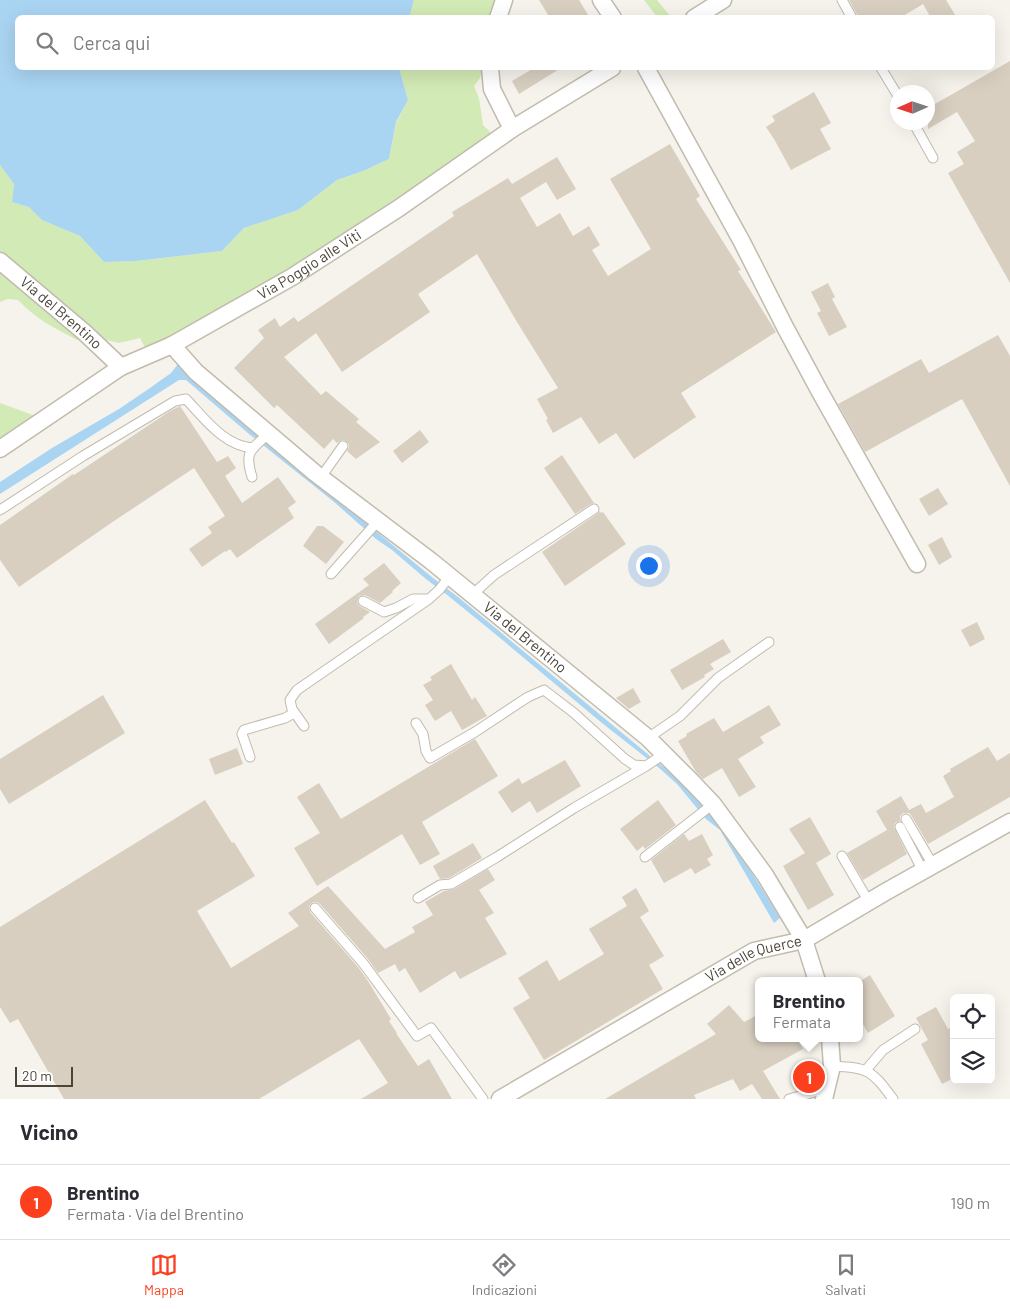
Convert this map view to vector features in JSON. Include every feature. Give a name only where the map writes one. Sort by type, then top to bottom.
[{"type":"street","points":[[499,15],[504,0]]},
{"type":"street","points":[[601,0],[611,15]]},
{"type":"street","points":[[699,15],[723,0]]},
{"type":"street","points":[[490,70],[492,89],[512,128]]},
{"type":"street","name":"Via Poggio alle Viti","points":[[0,449],[121,367],[172,344],[292,277],[399,208],[512,128],[609,70]]},
{"type":"street","points":[[647,70],[738,234],[816,384],[917,564]]},
{"type":"street","name":"Via del Brentino","points":[[0,261],[84,332],[121,367]]},
{"type":"street","name":"Via del Brentino","points":[[172,344],[196,372],[321,478],[450,576],[648,738],[713,804],[765,875],[804,940],[816,977]]},
{"type":"street","name":"Via delle Querce","points":[[500,1099],[754,951],[804,940],[1010,822]]},
{"type":"street","points":[[825,1093],[832,1066],[830,1042]]},
{"type":"lane","points":[[842,0],[850,15]]},
{"type":"lane","points":[[882,70],[891,85]]},
{"type":"lane","points":[[917,130],[933,158]]},
{"type":"lane","points":[[0,510],[82,456],[175,400],[186,399],[217,432],[243,447],[253,448]]},
{"type":"lane","points":[[252,477],[248,464],[249,454],[268,434]]},
{"type":"lane","points":[[321,478],[343,446]]},
{"type":"lane","points":[[472,595],[494,575],[594,508]]},
{"type":"lane","points":[[331,574],[378,521]]},
{"type":"lane","points":[[304,726],[294,713],[290,700],[297,690],[429,599],[450,576]]},
{"type":"lane","points":[[364,601],[384,612],[413,599],[429,599]]},
{"type":"lane","points":[[648,738],[680,716],[718,678],[770,642]]},
{"type":"lane","points":[[416,723],[423,734],[426,751],[430,758],[475,732],[528,697],[544,690],[574,713],[625,759],[634,765],[646,766]]},
{"type":"lane","points":[[250,757],[242,734],[244,730],[285,718],[294,713]]},
{"type":"lane","points":[[418,898],[440,885],[451,884],[664,754]]},
{"type":"lane","points":[[646,857],[713,804]]},
{"type":"lane","points":[[906,819],[928,868]]},
{"type":"lane","points":[[900,828],[928,868]]},
{"type":"lane","points":[[842,856],[869,902]]},
{"type":"lane","points":[[315,908],[363,963],[417,1036],[431,1028],[483,1099]]},
{"type":"lane","points":[[866,1070],[883,1050],[915,1029]]},
{"type":"lane","points":[[832,1066],[859,1068],[870,1072],[881,1082],[893,1099]]},
{"type":"lane","points":[[789,1099],[811,1093],[825,1093]]},
{"type":"green space","points":[[414,0],[496,0],[490,15],[410,15]]},
{"type":"green space","points":[[644,0],[657,0],[669,15],[655,15]]},
{"type":"green space","points":[[400,70],[482,70],[480,78],[474,86],[479,98],[483,125],[497,139],[292,277],[149,355],[140,338],[119,343],[89,336],[77,340],[39,318],[18,300],[8,299],[0,302],[0,165],[14,184],[12,202],[30,207],[42,220],[80,236],[104,262],[136,261],[222,251],[244,228],[298,210],[337,180],[389,159],[396,123],[408,100]]},
{"type":"green space","points":[[0,403],[44,419],[0,449]]},
{"type":"water","points":[[0,0],[414,0],[410,15],[15,15],[15,70],[400,70],[408,100],[396,122],[389,159],[337,180],[298,210],[244,228],[222,251],[136,261],[104,262],[80,236],[42,220],[29,207],[12,202],[14,184],[0,165]]},
{"type":"water","points":[[178,364],[293,465],[458,597],[685,785],[724,828],[780,918],[774,923],[720,830],[706,819],[677,784],[494,633],[376,539],[333,501],[249,434],[186,380],[179,380],[0,494],[0,482],[52,448],[119,409],[171,373]]},
{"type":"building","points":[[539,0],[579,0],[588,15],[548,15]]},
{"type":"building","points":[[849,0],[946,0],[955,15],[929,15],[923,4],[905,15],[857,15]]},
{"type":"building","points":[[1010,61],[1010,283],[948,173],[964,164],[957,152],[975,141],[957,112],[935,125],[935,104]]},
{"type":"building","points":[[531,70],[558,70],[519,94],[512,81]]},
{"type":"building","points":[[814,92],[831,123],[820,129],[831,149],[791,170],[766,127],[775,121],[772,116]]},
{"type":"building","points":[[670,144],[700,196],[696,199],[741,270],[738,271],[776,332],[681,393],[696,417],[634,459],[616,433],[599,444],[581,417],[553,433],[537,399],[558,388],[477,254],[418,294],[430,312],[342,372],[316,333],[284,357],[321,395],[326,391],[359,419],[356,422],[380,442],[356,459],[347,451],[349,444],[344,440],[337,443],[333,439],[324,449],[277,405],[274,408],[234,368],[264,338],[258,330],[275,318],[280,327],[294,317],[298,322],[454,216],[452,212],[508,178],[512,184],[557,157],[576,189],[557,200],[546,182],[520,198],[537,227],[560,213],[573,236],[589,226],[600,245],[592,250],[608,276],[651,249],[610,179]]},
{"type":"building","points":[[828,283],[835,297],[832,299],[847,327],[829,336],[817,313],[821,311],[811,292]]},
{"type":"building","points":[[998,335],[1010,356],[1010,486],[962,399],[865,452],[838,404],[921,359],[929,373]]},
{"type":"building","points":[[180,406],[217,462],[228,456],[236,468],[225,476],[242,503],[278,477],[296,502],[288,508],[294,518],[237,558],[230,549],[202,567],[189,549],[212,533],[208,527],[225,516],[194,468],[19,587],[0,560],[0,525],[73,474]]},
{"type":"building","points":[[420,430],[429,442],[402,463],[393,451]]},
{"type":"building","points":[[562,455],[594,503],[575,514],[544,468]]},
{"type":"building","points":[[938,488],[948,504],[929,516],[919,499]]},
{"type":"building","points":[[600,511],[601,513],[603,512],[626,544],[565,586],[542,552]]},
{"type":"building","points":[[317,526],[323,526],[344,542],[326,564],[303,546]]},
{"type":"building","points":[[942,537],[952,557],[939,565],[928,545]]},
{"type":"building","points":[[384,563],[401,583],[380,603],[365,595],[359,596],[358,605],[370,612],[329,644],[315,624],[369,585],[363,579]]},
{"type":"building","points":[[977,622],[985,639],[970,647],[961,630]]},
{"type":"building","points":[[723,639],[731,652],[710,664],[714,669],[704,675],[705,677],[682,690],[670,670]]},
{"type":"building","points":[[451,664],[472,700],[475,697],[487,716],[462,730],[451,711],[435,721],[425,705],[433,700],[423,685],[432,680],[430,677]]},
{"type":"building","points":[[633,688],[641,702],[629,709],[616,698]]},
{"type":"building","points":[[103,695],[125,733],[9,804],[0,789],[0,759]]},
{"type":"building","points":[[769,705],[781,725],[760,737],[764,743],[738,759],[756,787],[739,797],[722,768],[703,779],[696,772],[678,741],[687,736],[686,734],[714,718],[723,732]]},
{"type":"building","points":[[475,739],[498,776],[422,822],[440,854],[420,865],[402,834],[317,886],[294,848],[320,833],[297,797],[319,783],[341,819]]},
{"type":"building","points":[[988,747],[997,761],[1010,753],[1010,797],[928,844],[911,815],[903,813],[900,816],[900,821],[895,823],[894,827],[907,854],[863,880],[847,853],[887,830],[876,811],[901,796],[909,810],[921,804],[926,813],[954,797],[943,776],[951,771],[950,769]]},
{"type":"building","points":[[237,748],[243,764],[215,775],[209,759]]},
{"type":"building","points":[[565,760],[581,786],[537,813],[530,801],[512,813],[498,792],[519,778],[522,784]]},
{"type":"building","points":[[205,800],[255,876],[197,911],[231,968],[299,926],[288,913],[328,886],[385,949],[415,932],[412,927],[433,915],[425,902],[444,891],[454,889],[488,869],[495,880],[479,890],[494,913],[485,918],[507,954],[460,979],[455,971],[420,993],[405,968],[399,972],[395,964],[378,973],[320,904],[313,902],[309,906],[310,912],[368,981],[391,1019],[389,1021],[396,1033],[418,1066],[429,1059],[452,1099],[361,1099],[388,1083],[359,1039],[259,1099],[64,1099],[18,1019],[10,1023],[0,1007],[0,927]]},
{"type":"building","points":[[658,800],[676,825],[645,849],[643,846],[637,851],[620,829]]},
{"type":"building","points":[[810,817],[831,854],[816,863],[834,895],[808,910],[783,866],[805,853],[789,829]]},
{"type":"building","points":[[684,834],[689,841],[702,834],[713,855],[707,859],[711,865],[695,874],[691,868],[664,883],[651,860]]},
{"type":"building","points":[[473,843],[482,858],[449,878],[440,879],[433,866]]},
{"type":"building","points":[[636,888],[649,911],[640,917],[664,956],[649,965],[663,989],[544,1060],[513,1008],[530,998],[518,978],[547,960],[559,981],[604,954],[589,929],[627,906],[622,897]]},
{"type":"building","points":[[870,975],[895,1016],[868,1033],[863,1024],[863,979]]},
{"type":"building","points":[[729,1005],[744,1022],[755,1016],[755,1042],[799,1042],[803,1049],[763,1071],[780,1099],[762,1099],[752,1084],[740,1091],[733,1079],[694,1095],[696,1099],[605,1099],[716,1034],[707,1024]]},
{"type":"building","points":[[936,1007],[948,1029],[950,1028],[950,1080],[942,1084],[921,1044],[928,1040],[916,1018]]},
{"type":"place","name":"Brentino","points":[[809,1077]]}]
